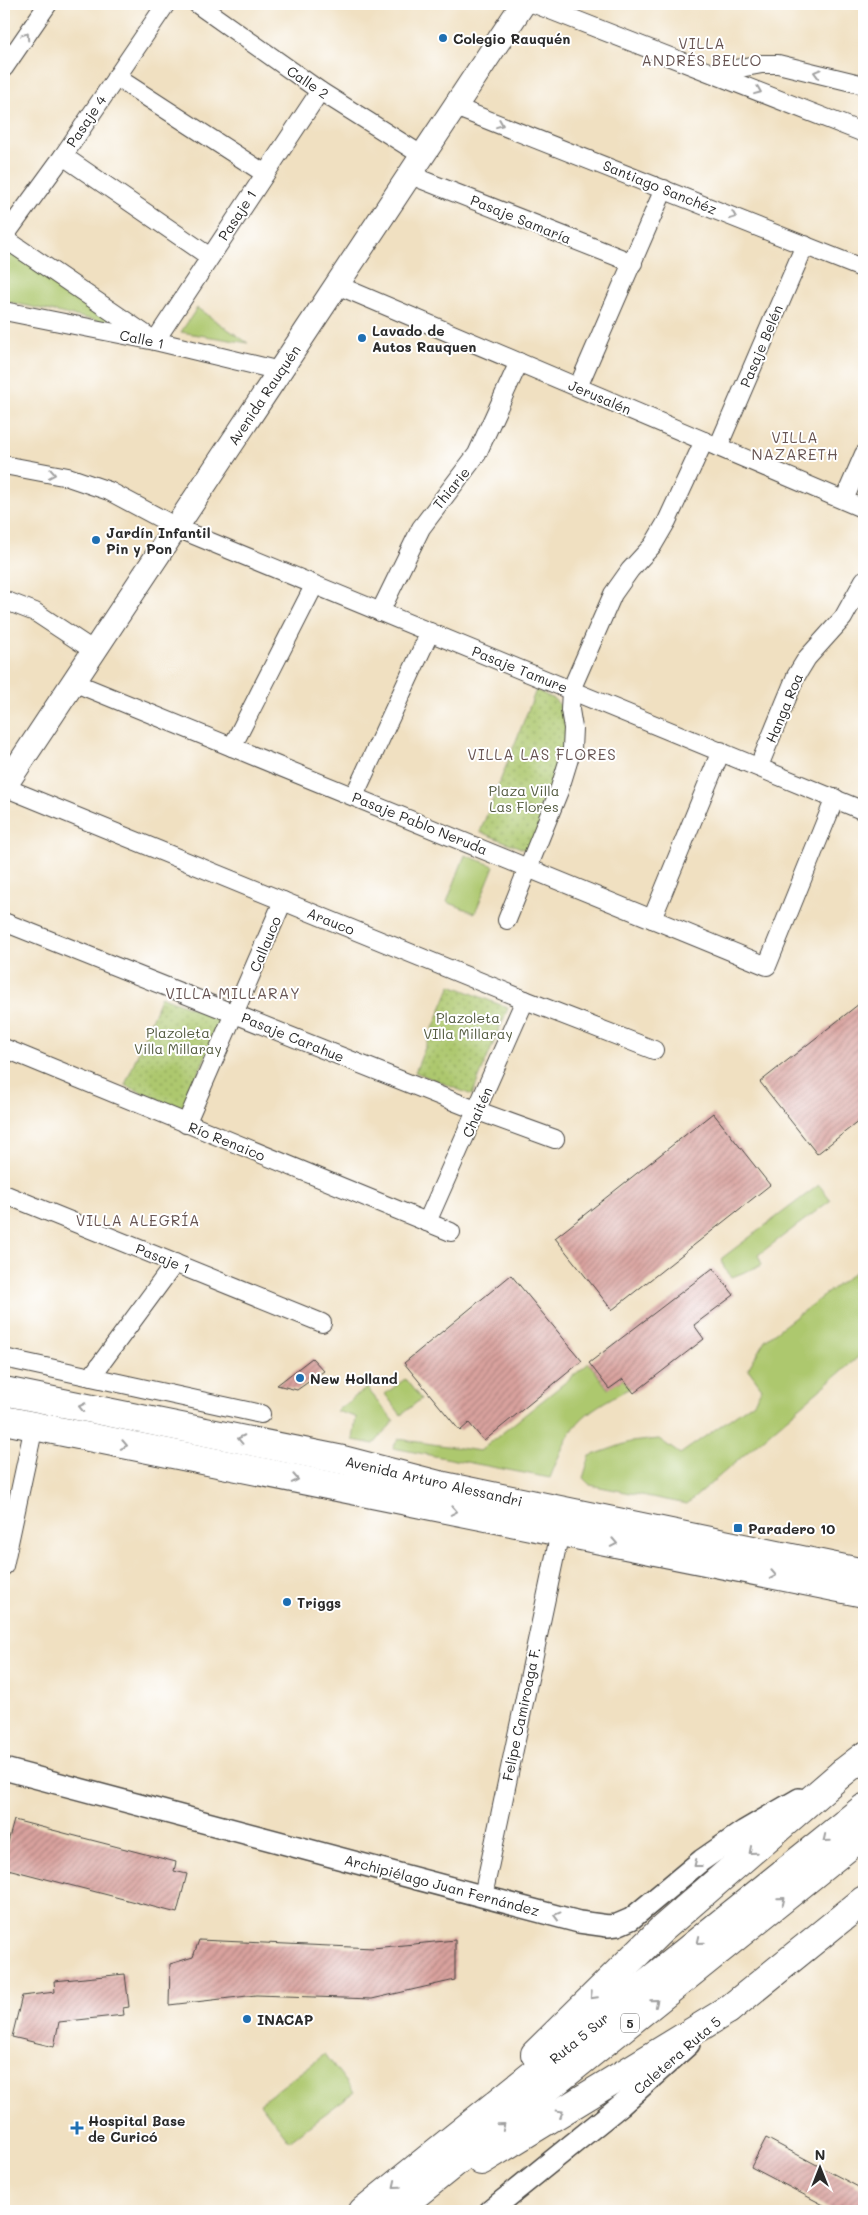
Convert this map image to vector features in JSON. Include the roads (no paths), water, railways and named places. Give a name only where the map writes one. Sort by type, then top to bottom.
[{"type":"main road","name":"Avenida Rauquén","points":[[5,788],[73,682],[523,4]]},
{"type":"main road","name":"Avenida Arturo Alessandri","points":[[4,1391],[343,1460],[439,1486],[864,1573]]},
{"type":"main road","name":"Avenida Arturo Alessandri","points":[[4,1420],[864,1593]]},
{"type":"main road","points":[[429,2159],[625,1964],[842,1773],[864,1756]]},
{"type":"main road","name":"Ruta 5 Sur","points":[[363,2211],[864,1808]]},
{"type":"main road","name":"Ruta 5 Sur","points":[[397,2211],[864,1834]]},
{"type":"main road","name":"Caletera Ruta 5","points":[[728,2010],[864,1900]]},
{"type":"main road","points":[[397,2211],[728,2010]]},
{"type":"street","points":[[4,68],[48,4]]},
{"type":"street","name":"Pasaje 4","points":[[4,238],[63,156],[166,4]]},
{"type":"street","name":"Calle 2","points":[[196,4],[320,90],[423,156]]},
{"type":"street","points":[[535,4],[864,133]]},
{"type":"street","points":[[713,73],[762,64],[778,64],[864,85]]},
{"type":"street","points":[[116,77],[264,172]]},
{"type":"street","name":"Pasaje 1","points":[[155,341],[264,172],[320,90]]},
{"type":"street","name":"Santiago Sanchéz","points":[[455,107],[864,269]]},
{"type":"street","points":[[63,156],[210,257]]},
{"type":"street","name":"Pasaje Samaría","points":[[410,175],[633,263]]},
{"type":"street","points":[[578,387],[664,189]]},
{"type":"street","points":[[4,238],[155,341]]},
{"type":"street","name":"Pasaje Belén","points":[[570,690],[613,594],[630,570],[653,545],[711,444],[805,245]]},
{"type":"street","name":"Jerusalén","points":[[337,285],[864,509]]},
{"type":"street","name":"Calle 1","points":[[4,311],[155,341],[280,371]]},
{"type":"street","name":"Thiarie","points":[[380,612],[425,522],[477,454],[519,362]]},
{"type":"street","points":[[844,500],[864,454]]},
{"type":"street","name":"Pasaje Tamure","points":[[4,465],[68,477],[108,491],[176,527],[314,586],[864,810]]},
{"type":"street","name":"Hanga Roa","points":[[759,766],[796,676],[807,658],[843,618],[864,580]]},
{"type":"street","points":[[232,747],[314,586]]},
{"type":"street","points":[[4,600],[35,612],[94,651]]},
{"type":"street","points":[[354,796],[430,632]]},
{"type":"street","name":"Pasaje Pablo Neruda","points":[[73,682],[767,966],[834,798]]},
{"type":"street","points":[[507,920],[559,791],[572,749],[574,728],[570,710],[570,690]]},
{"type":"street","points":[[652,919],[721,751]]},
{"type":"street","name":"Arauco","points":[[5,788],[525,1000],[654,1050]]},
{"type":"street","name":"Callauco","points":[[186,1124],[283,902]]},
{"type":"street","name":"Pasaje Carahue","points":[[4,922],[478,1111],[555,1139]]},
{"type":"street","name":"Chaitén","points":[[427,1222],[478,1111],[525,1000]]},
{"type":"street","name":"Río Renaico","points":[[4,1048],[451,1232]]},
{"type":"street","name":"Pasaje 1","points":[[4,1194],[322,1323]]},
{"type":"street","points":[[90,1377],[175,1263]]},
{"type":"street","points":[[4,1358],[261,1414]]},
{"type":"street","points":[[4,1566],[34,1426]]},
{"type":"street","name":"Felipe Camiroaga F.","points":[[482,1896],[560,1532]]},
{"type":"street","name":"Archipiélago Juan Fernández","points":[[4,1770],[595,1926],[617,1925],[631,1918],[702,1860],[744,1831],[842,1773]]},
{"type":"street","name":"Caletera Ruta 5","points":[[490,2211],[621,2105],[728,2010]]},
{"type":"place","name":"Colegio Rauquén","points":[[443,38]]},
{"type":"place","name":"Lavado de Autos Rauquen","points":[[362,338]]},
{"type":"place","name":"Jardín Infantil Pin y Pon","points":[[96,540]]},
{"type":"place","name":"New Holland","points":[[300,1378]]},
{"type":"place","name":"Paradero 10","points":[[738,1528]]},
{"type":"place","name":"Triggs","points":[[287,1602]]},
{"type":"place","name":"INACAP","points":[[247,2019]]},
{"type":"place","name":"Hospital Base de Curicó","points":[[77,2128]]},
{"type":"district","name":"VILLA ANDRÉS BELLO","points":[[702,52]]},
{"type":"district","name":"VILLA NAZARETH","points":[[795,446]]},
{"type":"district","name":"VILLA LAS FLORES","points":[[542,754]]},
{"type":"district","name":"VILLA MILLARAY","points":[[233,993]]},
{"type":"district","name":"VILLA ALEGRÍA","points":[[138,1220]]},
{"type":"park label","name":"Plaza Villa Las Flores","points":[[524,798]]},
{"type":"park label","name":"Plazoleta VIlla Millaray","points":[[468,1026]]},
{"type":"park label","name":"Plazoleta Villa Millaray","points":[[178,1040]]}]
